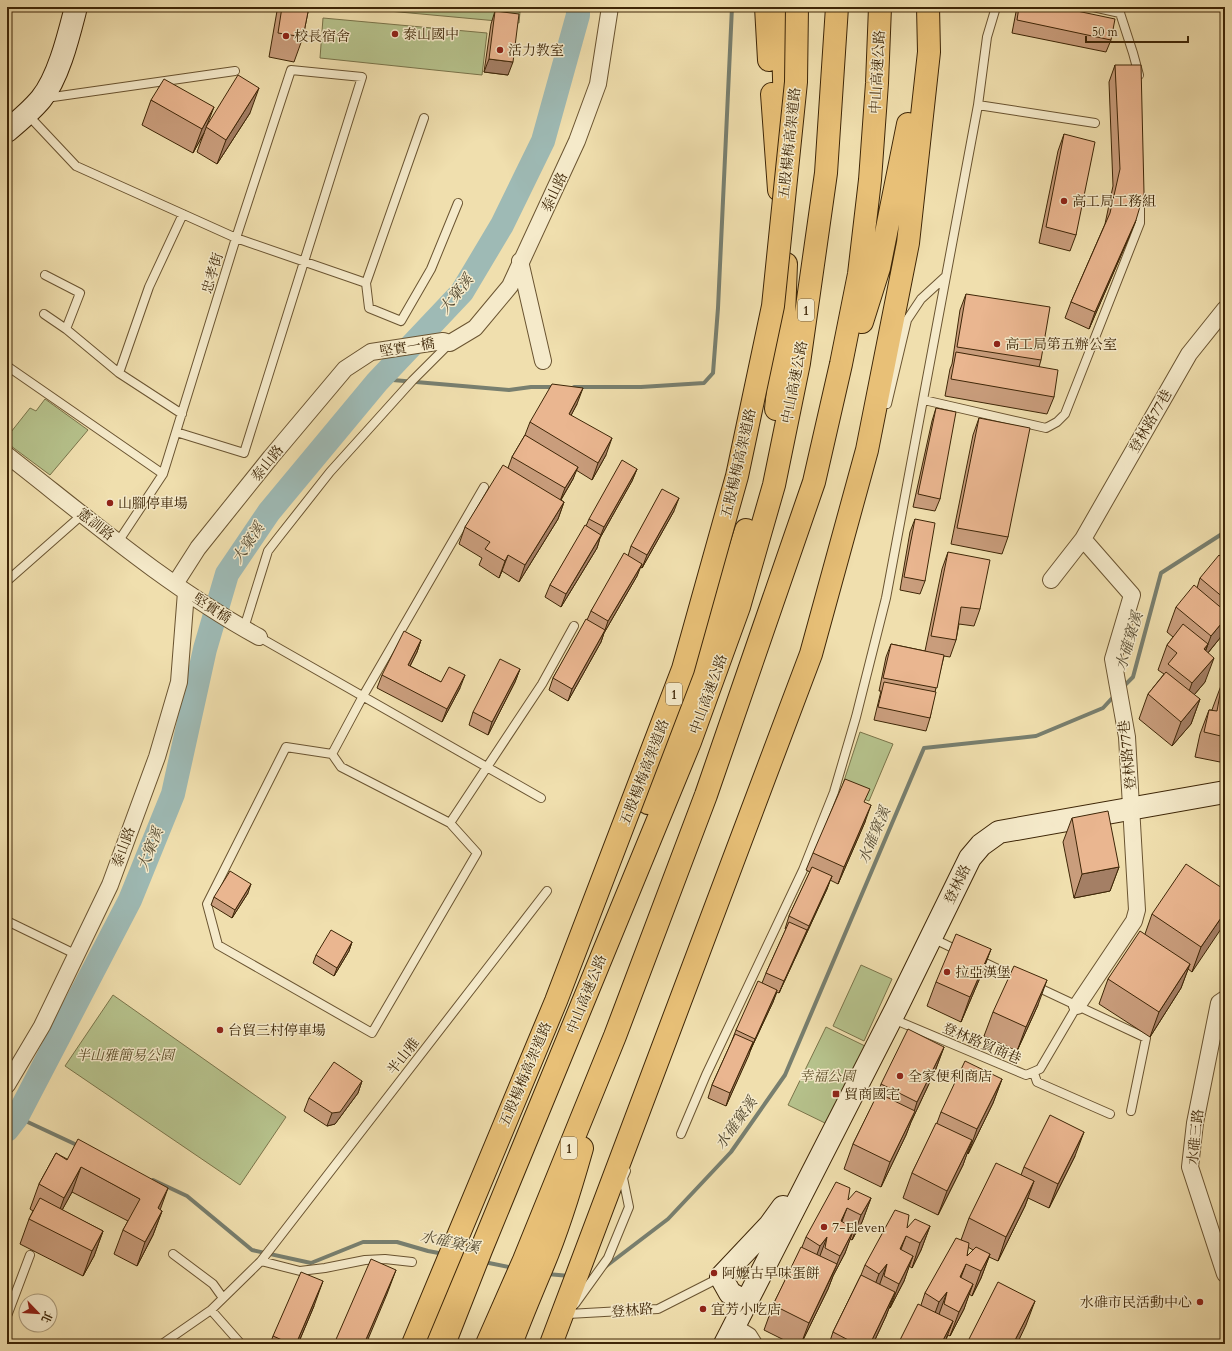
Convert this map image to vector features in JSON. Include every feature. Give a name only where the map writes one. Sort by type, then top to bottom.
[{"type":"highway","points":[[766,7],[786,281]]},
{"type":"highway","points":[[740,607],[777,401],[784,342],[786,281],[785,97],[782,7]]},
{"type":"highway","name":"五股楊梅高架道路","points":[[413,1344],[556,1001],[683,669],[738,476],[773,306],[796,82],[798,7]]},
{"type":"highway","name":"中山高速公路","points":[[444,1344],[464,1274],[474,1247],[690,742],[740,607],[774,484],[798,364],[826,173],[837,7]]},
{"type":"highway","name":"中山高速公路","points":[[487,1344],[522,1289],[534,1262],[615,1036],[706,795],[814,482],[841,364],[859,274],[870,180],[877,83],[880,7]]},
{"type":"highway","points":[[814,482],[879,268],[925,39],[928,7]]},
{"type":"highway","points":[[551,1344],[811,654],[867,450],[908,243],[929,52],[928,7]]},
{"type":"highway","points":[[474,1247],[540,1074],[674,738],[724,602],[767,460]]},
{"type":"highway","points":[[426,1344],[464,1274]]},
{"type":"highway","points":[[511,1344],[522,1289]]},
{"type":"street","points":[[7,131],[34,106],[52,81],[67,42],[76,7]]},
{"type":"street","name":"泰山路","points":[[447,342],[475,328],[510,286],[520,261],[551,199],[577,141],[598,84],[610,7]]},
{"type":"street","points":[[520,261],[543,361]]},
{"type":"street","name":"登林路77巷","points":[[1051,580],[1083,539],[1189,354],[1225,310]]},
{"type":"street","name":"堅實一橋","points":[[371,352],[447,342]]},
{"type":"street","name":"泰山路","points":[[7,1085],[42,1026],[75,954],[110,885],[156,757],[179,682],[180,588],[198,548],[271,457],[345,369],[371,352]]},
{"type":"street","name":"憲訓路","points":[[7,455],[145,564],[180,588]]},
{"type":"street","name":"登林路77巷","points":[[1077,1006],[1134,921],[1137,910],[1127,737],[1113,659],[1132,595],[1083,539]]},
{"type":"street","name":"堅實橋","points":[[180,588],[241,627]]},
{"type":"street","points":[[241,627],[260,637]]},
{"type":"street","name":"登林路","points":[[729,1335],[746,1302],[751,1265],[823,1150],[891,1018],[970,858],[981,845],[999,832],[1225,792]]},
{"type":"street","name":"水碓三路","points":[[1225,1000],[1219,1003],[1195,1123],[1190,1167],[1225,1274]]},
{"type":"street","name":"登林路","points":[[721,1277],[751,1265]]},
{"type":"street","points":[[721,1277],[730,1293],[746,1302]]},
{"type":"street","points":[[557,1344],[568,1314]]},
{"type":"street","points":[[729,1335],[749,1336],[754,1344]]},
{"type":"lane","points":[[681,1134],[706,1075],[803,870],[834,792],[856,717],[886,598],[978,105],[987,38],[996,7]]},
{"type":"lane","points":[[1093,7],[1120,10],[1140,78],[1140,86]]},
{"type":"lane","points":[[176,432],[244,453],[304,262],[362,77],[291,70],[236,238],[304,262],[366,283]]},
{"type":"lane","points":[[34,106],[235,71]]},
{"type":"lane","points":[[978,105],[1095,123]]},
{"type":"lane","name":"忠孝街","points":[[34,106],[76,166],[236,238],[163,474],[118,542]]},
{"type":"lane","points":[[424,118],[366,283],[369,308],[402,321],[431,269],[458,203]]},
{"type":"lane","points":[[924,400],[1046,428],[1057,422],[1065,414],[1140,223],[1140,185]]},
{"type":"lane","points":[[118,373],[149,287],[183,214]]},
{"type":"lane","points":[[45,275],[80,293],[66,329]]},
{"type":"lane","points":[[885,412],[907,320],[920,299],[945,277]]},
{"type":"lane","points":[[44,314],[66,329],[118,373],[182,414]]},
{"type":"lane","points":[[241,627],[268,552],[278,538],[330,472],[447,342]]},
{"type":"lane","points":[[7,366],[163,474]]},
{"type":"lane","points":[[332,754],[363,696],[484,487]]},
{"type":"lane","points":[[9,576],[83,514]]},
{"type":"lane","points":[[568,1314],[608,1258],[629,1207],[623,1178],[649,1105],[662,1061],[679,1011],[720,909],[826,627],[841,576]]},
{"type":"lane","points":[[450,823],[542,684],[574,626]]},
{"type":"lane","points":[[260,637],[541,798]]},
{"type":"lane","points":[[286,747],[332,754],[341,767],[450,823],[477,853],[372,1033],[218,945],[207,904],[286,747]]},
{"type":"lane","name":"半山雅","points":[[162,1344],[211,1310],[263,1258],[547,891]]},
{"type":"lane","points":[[7,921],[75,954]]},
{"type":"lane","points":[[931,937],[1146,1038],[1131,1111]]},
{"type":"lane","name":"登林路貿商巷","points":[[891,1018],[1026,1075],[1034,1073],[1040,1069],[1077,1006]]},
{"type":"lane","points":[[1034,1073],[1037,1082],[1110,1114]]},
{"type":"lane","points":[[173,1254],[213,1284],[223,1298]]},
{"type":"lane","points":[[7,1316],[30,1255]]},
{"type":"lane","points":[[263,1258],[300,1271],[325,1268],[365,1260],[385,1259],[412,1262]]},
{"type":"lane","name":"登林路","points":[[568,1314],[658,1309],[721,1277]]},
{"type":"lane","points":[[211,1310],[241,1344]]},
{"type":"green space","points":[[345,7],[504,7],[501,9],[520,12],[519,23]]},
{"type":"green space","points":[[323,18],[487,33],[482,75],[320,58]]},
{"type":"green space","points":[[45,399],[88,430],[50,475],[7,443],[7,437],[30,408],[36,411]]},
{"type":"green space","points":[[860,732],[893,744],[869,801],[841,790]]},
{"type":"green space","points":[[861,965],[892,979],[864,1041],[833,1026]]},
{"type":"green space","name":"半山雅簡易公園","points":[[113,995],[286,1117],[240,1185],[65,1066]]},
{"type":"green space","name":"幸福公園","points":[[826,1027],[865,1046],[827,1124],[788,1105]]},
{"type":"building","points":[[282,7],[309,7],[303,37],[278,33]]},
{"type":"building","points":[[1019,7],[1058,7],[1115,19],[1111,40],[1017,20]]},
{"type":"building","name":"活力教室","points":[[495,11],[519,14],[513,62],[489,59]]},
{"type":"building","points":[[1115,65],[1141,65],[1144,193],[1136,220],[1095,312],[1071,302],[1110,213],[1120,169]]},
{"type":"building","points":[[238,75],[259,88],[226,140],[206,127]]},
{"type":"building","points":[[164,79],[214,107],[202,129],[151,100]]},
{"type":"building","name":"高工局工務組","points":[[1064,134],[1095,142],[1076,235],[1046,227]]},
{"type":"building","name":"高工局第五辦公室","points":[[966,294],[1050,307],[1041,360],[957,347]]},
{"type":"building","points":[[956,352],[1058,370],[1054,397],[951,379]]},
{"type":"building","points":[[552,384],[583,388],[569,414],[612,438],[598,463],[530,422]]},
{"type":"building","points":[[936,408],[956,412],[940,499],[918,494]]},
{"type":"building","points":[[979,418],[1030,428],[1008,537],[957,528]]},
{"type":"building","points":[[525,435],[578,467],[565,488],[512,457]]},
{"type":"building","points":[[622,460],[637,469],[604,527],[589,519]]},
{"type":"building","points":[[503,465],[564,502],[525,565],[508,555],[505,561],[485,549],[490,542],[465,527]]},
{"type":"building","points":[[662,489],[679,498],[647,555],[631,546]]},
{"type":"building","points":[[915,519],[935,523],[925,581],[904,577]]},
{"type":"building","points":[[585,525],[601,535],[566,594],[550,585]]},
{"type":"building","points":[[948,552],[990,560],[980,609],[961,607],[956,640],[931,636]]},
{"type":"building","points":[[624,553],[642,564],[608,621],[591,611]]},
{"type":"building","points":[[1219,555],[1225,560],[1225,599],[1200,578]]},
{"type":"building","points":[[1194,585],[1225,611],[1225,619],[1211,636],[1176,607]]},
{"type":"building","points":[[586,619],[605,630],[572,689],[553,678]]},
{"type":"building","points":[[1183,624],[1208,644],[1204,649],[1214,658],[1192,683],[1168,664],[1177,653],[1167,645]]},
{"type":"building","points":[[404,631],[421,640],[408,665],[441,682],[449,667],[465,675],[447,709],[382,675]]},
{"type":"building","points":[[891,644],[944,655],[937,688],[883,678]]},
{"type":"building","points":[[500,659],[520,669],[492,722],[473,712]]},
{"type":"building","points":[[1166,672],[1200,699],[1181,722],[1148,694]]},
{"type":"building","points":[[884,682],[936,692],[930,718],[878,707]]},
{"type":"building","points":[[1222,683],[1225,683],[1225,737],[1204,732],[1209,710],[1217,711]]},
{"type":"building","points":[[845,779],[870,789],[864,802],[871,805],[844,867],[813,853]]},
{"type":"building","points":[[1108,811],[1119,867],[1082,874],[1072,818]]},
{"type":"building","points":[[1186,864],[1225,890],[1225,912],[1201,947],[1152,914]]},
{"type":"building","points":[[812,867],[832,876],[809,926],[789,916]]},
{"type":"building","points":[[230,871],[251,884],[235,910],[214,897]]},
{"type":"building","points":[[789,922],[807,930],[784,981],[766,973]]},
{"type":"building","points":[[331,930],[352,942],[337,968],[316,955]]},
{"type":"building","points":[[1140,931],[1190,964],[1159,1012],[1108,979]]},
{"type":"building","points":[[956,934],[991,949],[970,997],[936,982]]},
{"type":"building","points":[[1014,966],[1047,980],[1026,1027],[993,1012]]},
{"type":"building","points":[[758,981],[777,990],[755,1039],[736,1030]]},
{"type":"building","points":[[908,1029],[944,1047],[917,1102],[881,1084]]},
{"type":"building","points":[[735,1034],[753,1042],[730,1093],[712,1085]]},
{"type":"building","points":[[965,1061],[1002,1079],[977,1129],[941,1112]]},
{"type":"building","points":[[334,1062],[362,1081],[340,1112],[332,1113],[309,1098]]},
{"type":"building","points":[[878,1093],[915,1111],[890,1162],[853,1144]]},
{"type":"building","points":[[1050,1115],[1084,1132],[1058,1184],[1024,1167]]},
{"type":"building","points":[[936,1123],[972,1140],[947,1191],[912,1173]]},
{"type":"building","points":[[78,1139],[168,1188],[158,1208],[162,1211],[145,1242],[123,1230],[140,1199],[81,1167],[64,1198],[39,1184],[56,1153],[67,1160]]},
{"type":"building","points":[[996,1163],[1034,1181],[1006,1237],[969,1218]]},
{"type":"building","points":[[836,1182],[850,1188],[848,1200],[856,1191],[871,1198],[861,1215],[847,1208],[841,1221],[854,1229],[840,1256],[825,1248],[827,1237],[820,1246],[806,1237]]},
{"type":"building","points":[[40,1198],[103,1231],[92,1251],[29,1219]]},
{"type":"building","points":[[895,1210],[909,1215],[907,1228],[915,1219],[930,1226],[920,1243],[906,1236],[900,1249],[913,1256],[899,1284],[884,1276],[887,1264],[879,1274],[865,1265]]},
{"type":"building","points":[[956,1238],[969,1243],[967,1256],[976,1247],[990,1254],[981,1271],[966,1264],[960,1277],[973,1284],[959,1312],[944,1304],[947,1292],[939,1302],[925,1293]]},
{"type":"building","points":[[801,1247],[837,1264],[809,1323],[773,1305]]},
{"type":"building","points":[[371,1259],[396,1270],[364,1344],[334,1344]]},
{"type":"building","points":[[301,1272],[323,1281],[296,1344],[291,1344],[273,1336]]},
{"type":"building","points":[[861,1275],[895,1292],[870,1344],[856,1344],[833,1332]]},
{"type":"building","points":[[998,1282],[1035,1301],[1013,1344],[969,1344],[967,1343]]},
{"type":"building","points":[[918,1304],[953,1321],[941,1344],[898,1344]]},
{"type":"waterway","name":"大窠溪","points":[[7,1130],[17,1117],[130,900],[173,794],[205,649],[227,574],[269,512],[377,382],[462,292],[502,225],[543,141],[578,15],[578,7]]},
{"type":"waterway","points":[[574,387],[641,387],[704,383],[713,373],[718,308],[732,7]]},
{"type":"waterway","points":[[381,379],[509,390],[531,387],[554,387]]},
{"type":"waterway","name":"水確窠溪","points":[[1123,687],[1133,677],[1161,573],[1225,532]]},
{"type":"waterway","name":"水確窠溪","points":[[605,1267],[668,1219],[731,1152],[785,1075],[924,748],[1036,736],[1103,708],[1115,695]]},
{"type":"waterway","name":"水確窠溪","points":[[17,1117],[79,1146]]},
{"type":"waterway","name":"水確窠溪","points":[[153,1180],[187,1196],[252,1250],[311,1263],[363,1242],[397,1242],[444,1254]]},
{"type":"waterway","name":"水確窠溪","points":[[484,1262],[514,1268]]},
{"type":"waterway","name":"水確窠溪","points":[[547,1274],[570,1276]]},
{"type":"place","name":"泰山國中","points":[[395,34]]},
{"type":"place","name":"校長宿舍","points":[[286,36]]},
{"type":"place","name":"活力教室","points":[[500,50]]},
{"type":"place","name":"高工局工務組","points":[[1064,201]]},
{"type":"place","name":"高工局第五辦公室","points":[[997,344]]},
{"type":"place","name":"山腳停車場","points":[[110,503]]},
{"type":"place","name":"拉亞漢堡","points":[[947,972]]},
{"type":"place","name":"台貿三村停車場","points":[[220,1030]]},
{"type":"place","name":"全家便利商店","points":[[900,1076]]},
{"type":"place","name":"貿商國宅","points":[[836,1094]]},
{"type":"place","name":"7-Eleven","points":[[824,1227]]},
{"type":"place","name":"阿嬤古早味蛋餅","points":[[714,1273]]},
{"type":"place","name":"水碓市民活動中心","points":[[1200,1302]]},
{"type":"place","name":"宜芳小吃店","points":[[703,1309]]}]
